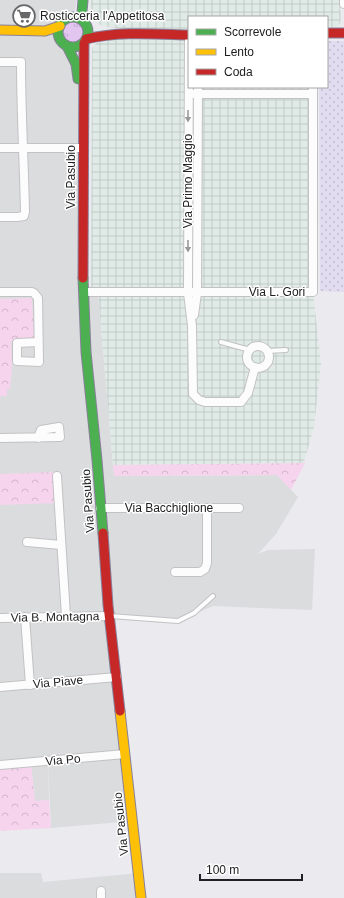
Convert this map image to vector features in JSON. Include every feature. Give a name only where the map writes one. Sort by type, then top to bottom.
[{"type":"street","points":[[70,18],[75,10],[77,0]]},
{"type":"street","points":[[83,0],[82,12],[88,34],[85,41]]},
{"type":"street","points":[[64,43],[58,32],[60,26],[66,19],[70,18],[78,18],[96,31],[114,34]]},
{"type":"street","points":[[0,30],[45,31],[60,26]]},
{"type":"street","points":[[35,31],[47,34],[64,43],[76,47],[85,41],[100,35],[188,35]]},
{"type":"street","points":[[328,33],[344,33]]},
{"type":"street","name":"Via Pasubio","points":[[85,41],[83,292],[86,352],[116,677],[141,898]]},
{"type":"street","name":"Via Pasubio","points":[[64,43],[76,64],[84,102]]},
{"type":"street","points":[[0,62],[21,62],[21,131],[24,148],[26,212],[24,216],[0,217]]},
{"type":"street","name":"Via Primo Maggio","points":[[188,88],[188,293],[192,326],[193,394],[199,400],[205,402],[241,402],[248,393],[255,367]]},
{"type":"street","points":[[188,94],[198,90],[313,91]]},
{"type":"street","name":"Via Primo Maggio","points":[[192,326],[197,293],[198,90]]},
{"type":"street","name":"Via L. Gori","points":[[83,292],[313,292],[313,91]]},
{"type":"street","points":[[0,148],[83,148]]},
{"type":"street","points":[[188,212],[197,212]]},
{"type":"street","points":[[0,292],[32,292],[36,295],[38,298],[38,342]]},
{"type":"street","points":[[255,346],[265,348],[269,356],[265,365],[255,367],[252,365],[247,358],[250,350],[255,346]]},
{"type":"street","points":[[0,438],[38,438]]},
{"type":"street","points":[[57,476],[66,616]]},
{"type":"street","name":"Via Bacchiglione","points":[[100,508],[239,508]]},
{"type":"street","points":[[175,572],[200,572],[205,569],[207,563],[207,508]]},
{"type":"street","points":[[27,542],[61,545]]},
{"type":"street","name":"Via B. Montagna","points":[[0,618],[110,616]]},
{"type":"street","points":[[25,617],[30,685]]},
{"type":"street","name":"Via Piave","points":[[0,687],[116,677]]},
{"type":"street","name":"Via Po","points":[[0,765],[125,754]]},
{"type":"lane","points":[[221,342],[250,350]]},
{"type":"lane","points":[[267,351],[286,350]]},
{"type":"lane","points":[[110,616],[178,620],[194,613],[214,596]]},
{"type":"shaded area","points":[[0,0],[77,0],[75,10],[58,32],[61,40],[67,46],[80,88],[83,292],[98,293],[114,476],[277,475],[298,497],[276,534],[258,554],[268,550],[315,549],[312,610],[213,606],[178,621],[110,616],[133,821],[51,828],[48,761],[0,765]]},
{"type":"shaded area","points":[[91,0],[339,0],[341,16],[340,24],[338,26],[328,27],[328,16],[188,16],[188,30],[123,29],[102,26],[94,21],[91,14]]},
{"type":"shaded area","points":[[100,39],[188,40],[188,88],[309,88],[308,288],[91,288],[92,48]]},
{"type":"shaded area","points":[[328,41],[344,41],[344,292],[320,291],[319,88],[328,88]]},
{"type":"shaded area","points":[[313,292],[321,364],[314,427],[304,462],[305,463],[113,465],[98,293]]},
{"type":"shaded area","points":[[18,344],[38,344],[38,359],[18,358]]},
{"type":"shaded area","points":[[48,761],[49,800],[35,801],[31,762]]},
{"type":"shaded area","points":[[0,873],[41,873],[43,882],[139,873],[141,898],[0,898]]},
{"type":"green space","points":[[74,21],[78,22],[84,28],[84,36],[78,42],[74,43],[70,42],[64,36],[63,32],[64,28],[70,22]]},
{"type":"green space","points":[[32,298],[34,338],[11,341],[12,366],[10,389],[7,389],[7,396],[0,396],[0,299]]},
{"type":"green space","points":[[305,463],[291,490],[277,475],[114,476],[113,465]]},
{"type":"green space","points":[[56,472],[59,503],[0,505],[0,474]]},
{"type":"green space","points":[[31,762],[35,800],[49,800],[51,828],[0,831],[0,765]]},
{"type":"traffic: fast","points":[[83,0],[82,12],[85,23]]},
{"type":"traffic: fast","points":[[73,17],[83,22],[88,32],[83,42],[73,47],[63,42],[58,32],[63,22],[73,17]]},
{"type":"traffic: fast","points":[[67,46],[76,64],[78,79]]},
{"type":"traffic: fast","points":[[83,278],[86,352],[103,533]]},
{"type":"traffic: slow","points":[[0,30],[45,31],[60,26]]},
{"type":"traffic: slow","points":[[120,711],[141,898]]},
{"type":"traffic: jam","points":[[328,33],[344,33]]},
{"type":"traffic: jam","points":[[86,39],[99,36],[124,34],[188,35]]},
{"type":"traffic: jam","points":[[83,278],[84,43]]},
{"type":"traffic: jam","points":[[103,533],[108,605],[120,711]]},
{"type":"place","name":"Rosticceria l'Appetitosa","points":[[24,16]]}]
